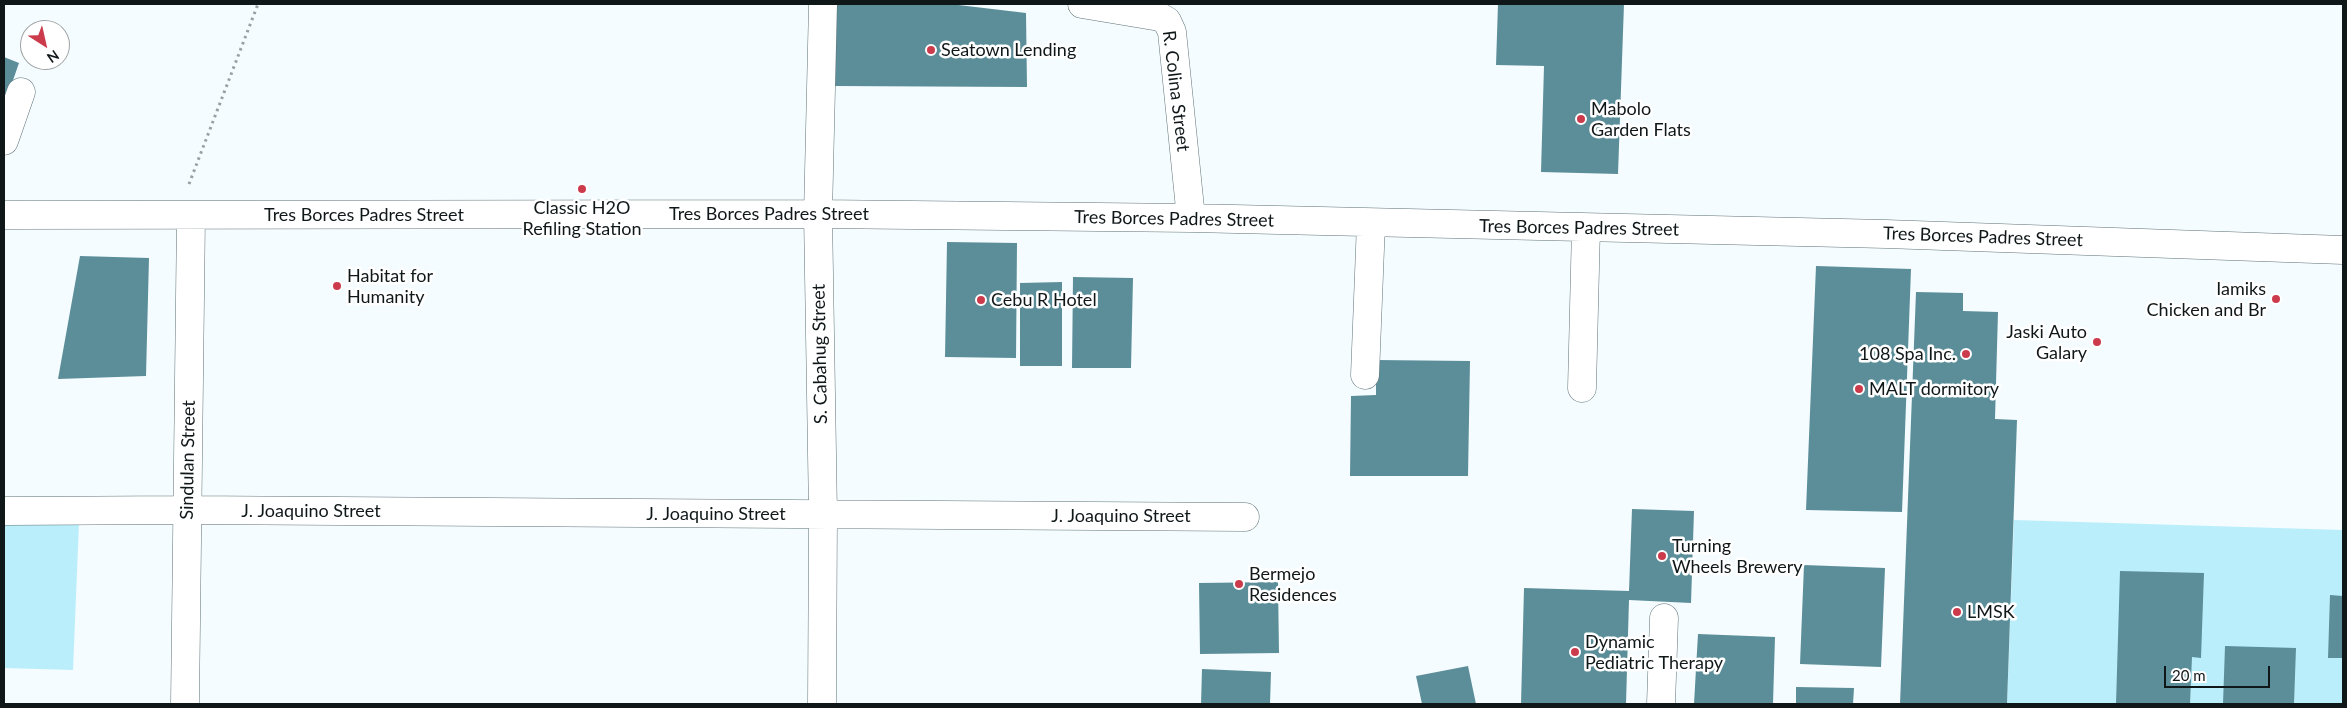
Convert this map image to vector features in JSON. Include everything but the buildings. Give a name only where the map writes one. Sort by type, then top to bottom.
[{"type":"street","name":"S. Cabahug Street","points":[[822,704],[823,514],[818,214],[823,4]]},
{"type":"street","name":"R. Colina Street","points":[[1082,4],[1160,17],[1167,21],[1172,32],[1191,218]]},
{"type":"street","points":[[4,141],[21,92]]},
{"type":"street","name":"Tres Borces Padres Street","points":[[4,216],[818,214],[1191,218],[2097,240],[2343,250]]},
{"type":"street","name":"Sindulan Street","points":[[185,704],[191,216]]},
{"type":"street","points":[[1365,375],[1371,223]]},
{"type":"street","points":[[1582,388],[1586,228]]},
{"type":"street","name":"J. Joaquino Street","points":[[4,511],[187,510],[1245,517]]},
{"type":"street","points":[[1662,704],[1664,618]]},
{"type":"path","points":[[191,216],[186,192],[258,4]]},
{"type":"shaded area","points":[[2014,520],[2343,530],[2343,704],[2007,704]]},
{"type":"shaded area","points":[[4,521],[79,523],[73,670],[4,668]]},
{"type":"place","name":"Seatown Lending","points":[[931,50]]},
{"type":"place","name":"Mabolo Garden Flats","points":[[1581,119]]},
{"type":"place","name":"Classic H2O Refiling Station","points":[[582,189]]},
{"type":"place","name":"Habitat for Humanity","points":[[337,286]]},
{"type":"place","name":"Iamiks Chicken and Br","points":[[2276,299]]},
{"type":"place","name":"Cebu R Hotel","points":[[981,300]]},
{"type":"place","name":"Jaski Auto Galary","points":[[2097,342]]},
{"type":"place","name":"108 Spa Inc.","points":[[1966,354]]},
{"type":"place","name":"MALT dormitory","points":[[1859,389]]},
{"type":"place","name":"Turning Wheels Brewery","points":[[1662,556]]},
{"type":"place","name":"Bermejo Residences","points":[[1239,584]]},
{"type":"place","name":"LMSK","points":[[1957,612]]},
{"type":"place","name":"Dynamic Pediatric Therapy","points":[[1575,652]]}]
